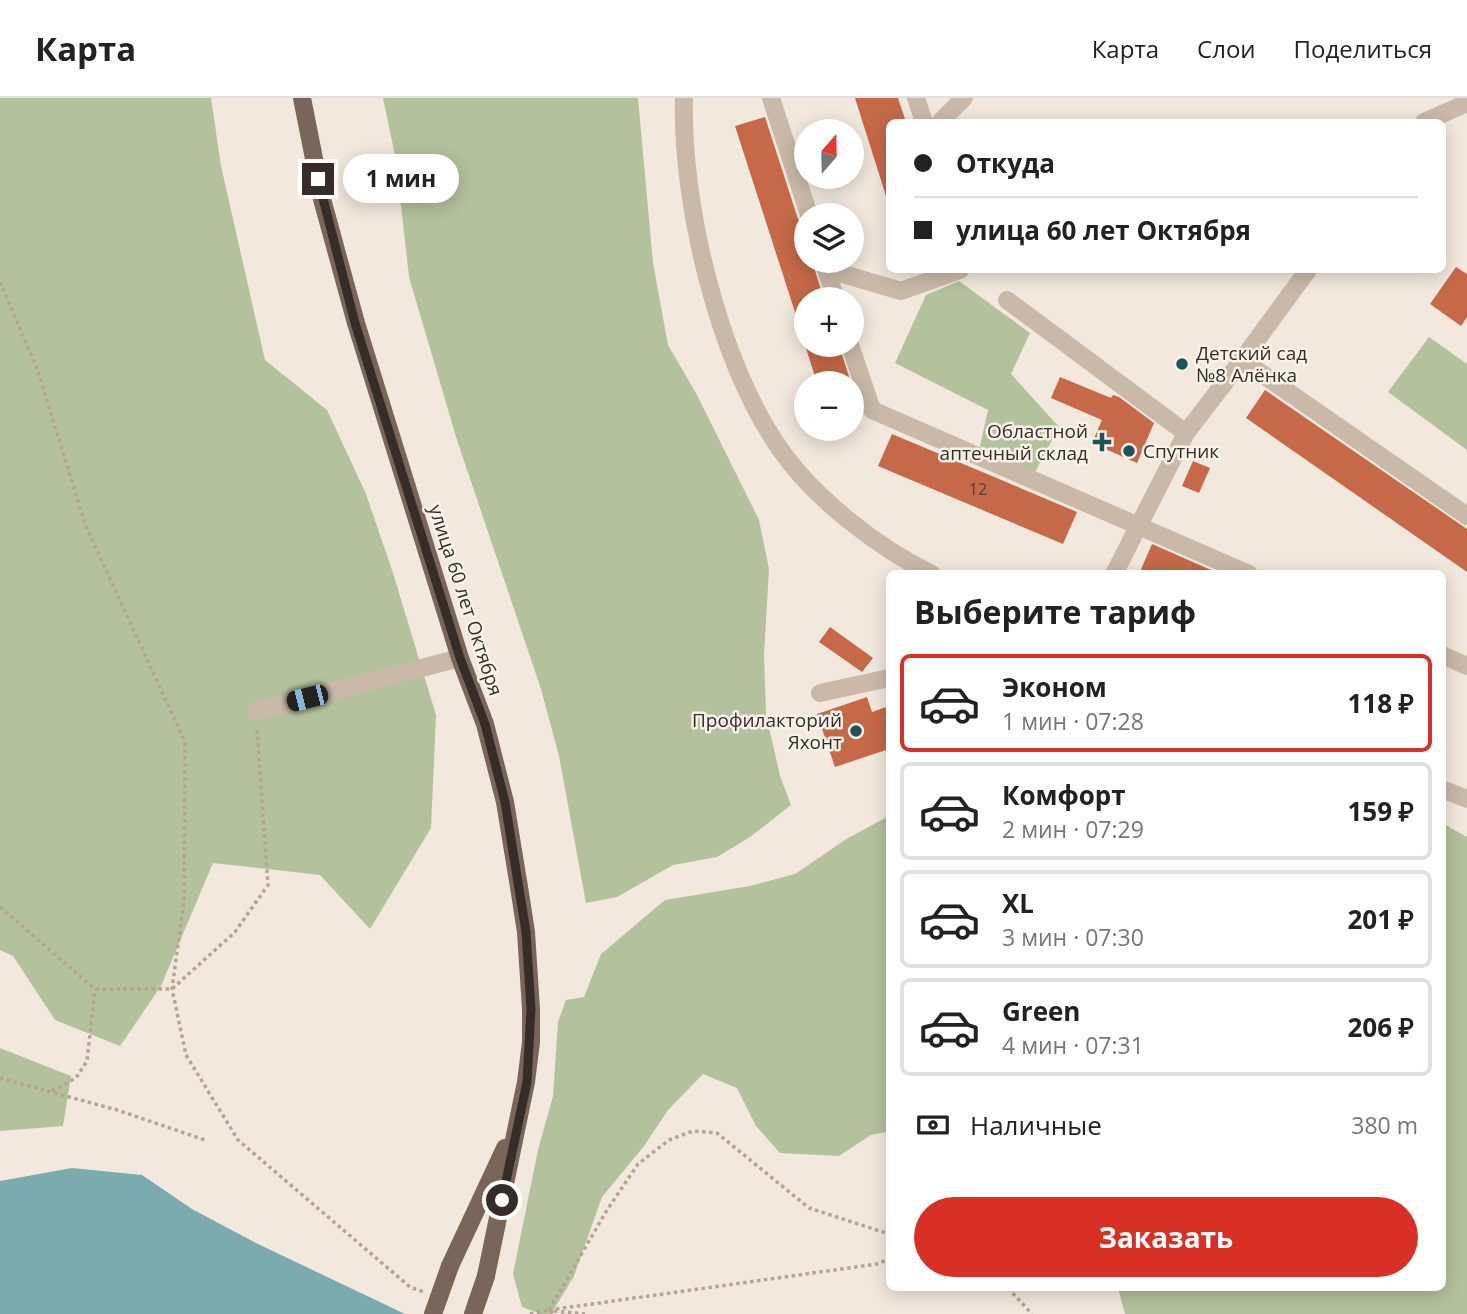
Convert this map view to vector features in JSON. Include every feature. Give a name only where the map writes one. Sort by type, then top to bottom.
[{"type":"main road","name":"улица 60 лет Октября","points":[[302,98],[322,200],[355,323],[460,658],[485,724],[505,802],[526,932],[531,1009],[527,1082],[517,1123]]},
{"type":"main road","points":[[433,1314],[450,1266],[517,1123]]},
{"type":"main road","points":[[473,1314],[486,1276],[517,1123]]},
{"type":"street","points":[[684,98],[683,131],[689,199],[718,309],[748,393],[780,448],[808,484],[863,530],[926,570]]},
{"type":"street","points":[[771,98],[805,203]]},
{"type":"street","points":[[916,98],[923,119]]},
{"type":"street","points":[[943,119],[964,98]]},
{"type":"street","points":[[1431,119],[1467,103]]},
{"type":"street","points":[[848,273],[901,291],[961,273]]},
{"type":"street","points":[[1116,570],[1186,433],[1306,273]]},
{"type":"street","points":[[1007,300],[1186,433]]},
{"type":"street","points":[[854,357],[872,410],[1240,570]]},
{"type":"street","points":[[1242,360],[1467,516]]},
{"type":"street","points":[[1446,657],[1467,666]]},
{"type":"street","points":[[256,711],[460,658]]},
{"type":"street","points":[[820,694],[886,679]]},
{"type":"street","points":[[1446,791],[1467,799]]},
{"type":"path","points":[[0,282],[37,368],[85,524],[185,742],[184,901],[172,989],[186,1055],[237,1140],[410,1287]]},
{"type":"path","points":[[0,907],[95,989],[172,989],[235,932],[268,885],[256,711]]},
{"type":"path","points":[[50,1092],[76,1078],[87,1061],[95,989]]},
{"type":"path","points":[[0,1078],[117,1110],[205,1140]]},
{"type":"path","points":[[549,1310],[607,1210],[638,1164],[669,1140],[693,1131],[717,1133],[809,1208],[886,1233]]},
{"type":"path","points":[[530,1314],[877,1264],[886,1260]]},
{"type":"path","points":[[1012,1291],[1032,1314]]},
{"type":"path","points":[[549,1310],[554,1314]]},
{"type":"path","points":[[549,1310],[585,1314]]},
{"type":"green space","points":[[0,98],[211,98],[221,166],[265,360],[327,410],[366,494],[436,715],[431,828],[370,929],[320,875],[213,863],[161,986],[120,1046],[55,1020],[13,956],[0,950]]},
{"type":"green space","points":[[383,98],[638,98],[653,263],[668,345],[697,395],[759,520],[769,569],[764,655],[766,714],[780,776],[791,805],[750,837],[717,857],[673,865],[617,897],[586,903],[559,756],[541,689],[457,440],[409,277],[396,160]]},
{"type":"green space","points":[[959,281],[1030,333],[1011,374],[1059,427],[1035,472],[980,446],[988,410],[895,363],[926,295]]},
{"type":"green space","points":[[1429,337],[1467,364],[1467,450],[1388,392]]},
{"type":"green space","points":[[886,818],[886,1132],[871,1135],[839,1156],[780,1153],[756,1126],[737,1088],[703,1074],[668,1110],[644,1146],[602,1197],[574,1276],[551,1314],[541,1314],[522,1307],[513,1274],[538,1150],[553,1096],[558,1022],[566,1000],[584,997],[601,954],[665,900],[750,886],[795,874],[848,838]]},
{"type":"green space","points":[[1446,825],[1467,837],[1467,1314],[1125,1314],[1119,1291],[1446,1291]]},
{"type":"green space","points":[[0,1048],[71,1076],[63,1126],[0,1131]]},
{"type":"water","points":[[72,1168],[142,1175],[192,1209],[258,1244],[405,1314],[0,1314],[0,1181]]},
{"type":"building","points":[[855,98],[898,98],[905,119],[886,119],[886,196],[864,119],[862,119]]},
{"type":"building","points":[[765,117],[794,207],[794,273],[816,273],[820,287],[794,287],[794,309],[735,126]]},
{"type":"building","points":[[1456,267],[1467,274],[1467,317],[1461,326],[1430,304]]},
{"type":"building","points":[[809,357],[843,357],[847,371],[813,371]]},
{"type":"building","points":[[1060,377],[1111,398],[1113,395],[1119,397],[1154,423],[1137,463],[1092,443],[1102,420],[1051,398]]},
{"type":"building","points":[[1265,390],[1467,529],[1467,572],[1246,418]]},
{"type":"building","points":[[892,434],[1077,512],[1063,544],[878,466]]},
{"type":"building","points":[[1193,461],[1210,468],[1199,493],[1182,486]]},
{"type":"building","points":[[1152,544],[1211,570],[1141,570]]},
{"type":"building","points":[[830,627],[873,658],[862,672],[819,642]]},
{"type":"building","name":"Профилакторий Яхонт","points":[[867,697],[872,712],[886,707],[886,750],[835,767],[817,714]]},
{"type":"place","name":"Детский сад №8 Алёнка","points":[[1182,364]]},
{"type":"place","name":"Областной аптечный склад","points":[[1102,442]]},
{"type":"place","name":"Спутник","points":[[1129,451]]},
{"type":"place","name":"Профилакторий Яхонт","points":[[856,731]]},
{"type":"route","points":[[318,179],[355,323],[460,658],[485,724],[505,802],[526,932],[531,1042],[527,1082],[502,1200]]}]
